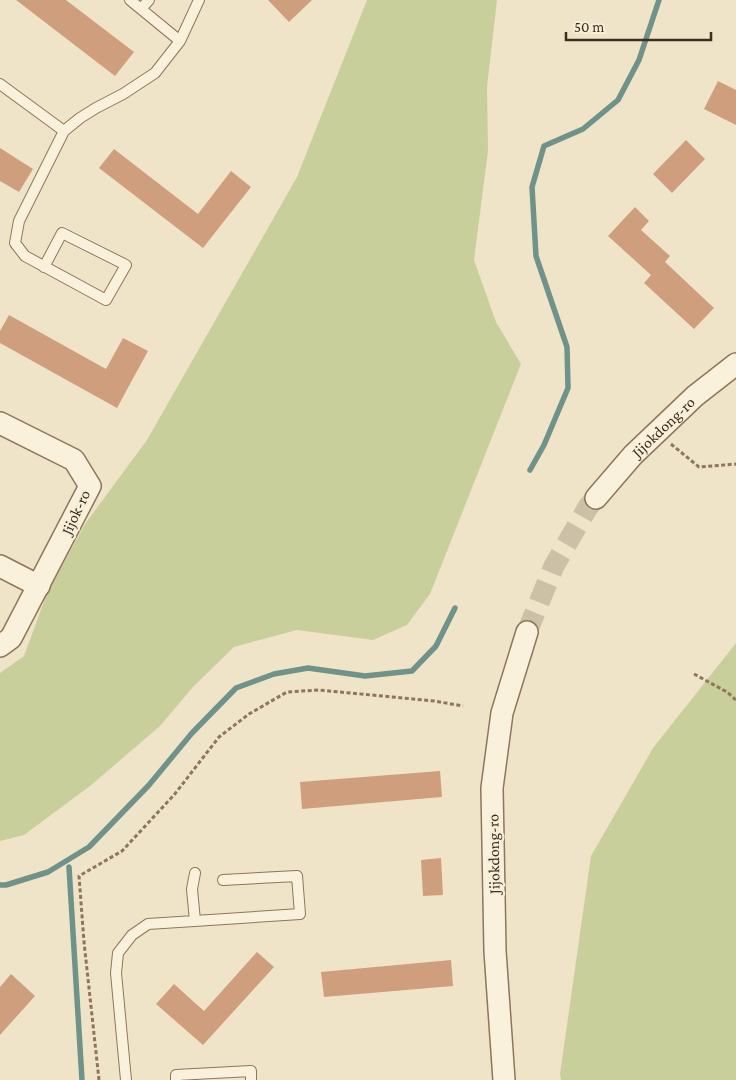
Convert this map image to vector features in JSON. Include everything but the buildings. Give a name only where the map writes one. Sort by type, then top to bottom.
[{"type":"street","name":"Jijokdong-ro","points":[[596,498],[633,455],[695,396],[736,364]]},
{"type":"street","name":"Jijok-ro","points":[[0,423],[74,460],[90,486],[11,638],[0,646]]},
{"type":"street","points":[[0,566],[39,586]]},
{"type":"street","name":"Jijokdong-ro","points":[[504,1080],[495,951],[492,788],[502,713],[526,632]]},
{"type":"lane","points":[[130,0],[180,41]]},
{"type":"lane","points":[[141,9],[149,0]]},
{"type":"lane","points":[[44,266],[62,233],[126,265],[106,300],[25,256],[15,243],[19,221],[64,131],[80,118],[123,94],[155,73],[180,41],[199,0]]},
{"type":"lane","points":[[0,84],[64,131]]},
{"type":"lane","points":[[195,873],[192,889],[195,921]]},
{"type":"lane","points":[[126,1080],[116,973],[118,953],[132,935],[148,924],[300,914],[297,876],[223,880]]},
{"type":"lane","points":[[176,1080],[176,1076],[250,1071],[251,1080]]},
{"type":"path","points":[[657,433],[699,467],[736,464]]},
{"type":"path","points":[[694,674],[727,692],[736,700]]},
{"type":"path","points":[[99,1080],[79,876],[122,851],[174,795],[219,737],[249,714],[287,692],[319,690],[434,701],[463,706]]},
{"type":"green space","points":[[367,0],[497,0],[487,87],[488,151],[474,260],[496,322],[521,364],[430,594],[407,625],[373,640],[297,630],[234,647],[193,687],[160,726],[90,786],[24,835],[0,841],[0,673],[24,656],[47,593],[85,524],[147,440],[297,177]]},
{"type":"green space","points":[[736,643],[736,1080],[561,1080],[560,1074],[591,856],[653,748]]},
{"type":"waterway","points":[[530,470],[544,445],[568,388],[567,347],[536,256],[532,187],[544,146],[583,129],[618,100],[639,60],[659,0]]},
{"type":"waterway","points":[[0,885],[6,885],[48,872],[89,847],[149,785],[192,733],[236,688],[274,674],[308,668],[365,676],[412,671],[436,646],[455,608]]},
{"type":"waterway","points":[[69,867],[82,1080]]},
{"type":"tunnel","points":[[527,632],[554,566],[588,507],[596,498]]}]
